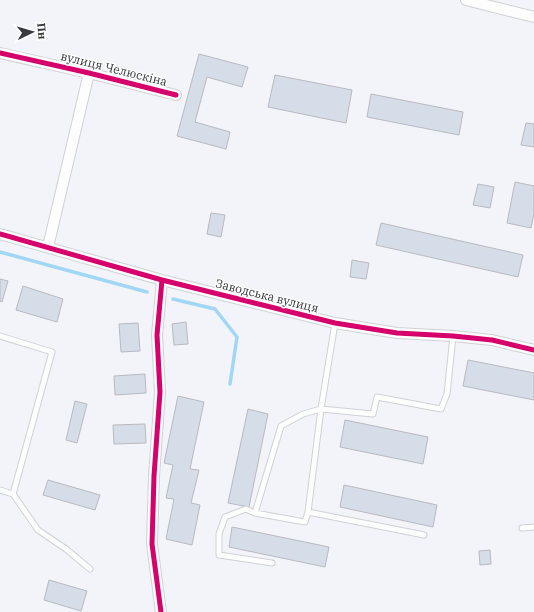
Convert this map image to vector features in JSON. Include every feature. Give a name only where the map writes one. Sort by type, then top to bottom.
[{"type":"street","points":[[466,0],[534,17]]},
{"type":"street","name":"вулиця Челюскіна","points":[[0,53],[89,73],[176,95]]},
{"type":"street","points":[[48,247],[89,73]]},
{"type":"street","name":"Заводська вулиця","points":[[0,234],[162,280],[335,323],[397,333],[492,340],[534,350]]},
{"type":"street","points":[[161,612],[152,544],[154,476],[160,392],[157,335],[162,280]]},
{"type":"lane","points":[[272,563],[219,556],[219,534],[225,517],[246,509],[255,513],[305,522],[308,512],[321,409],[335,323]]},
{"type":"lane","points":[[0,336],[52,352],[13,494]]},
{"type":"lane","points":[[255,513],[281,426],[303,414],[321,409],[373,414],[377,397],[441,409],[447,394],[453,336]]},
{"type":"lane","points":[[0,490],[13,494],[38,530],[66,549],[90,569]]},
{"type":"lane","points":[[308,512],[424,535]]},
{"type":"lane","points":[[522,528],[534,527]]},
{"type":"building","points":[[199,54],[248,67],[242,87],[207,77],[195,122],[230,132],[226,149],[177,136]]},
{"type":"building","points":[[275,75],[352,90],[346,123],[268,107]]},
{"type":"building","points":[[371,94],[463,112],[459,135],[367,117]]},
{"type":"building","points":[[526,123],[534,124],[534,147],[521,145]]},
{"type":"building","points":[[515,182],[534,186],[534,213],[531,228],[507,223]]},
{"type":"building","points":[[478,184],[494,187],[490,208],[473,205]]},
{"type":"building","points":[[211,213],[225,215],[221,237],[207,234]]},
{"type":"building","points":[[381,223],[523,255],[518,277],[376,245]]},
{"type":"building","points":[[352,260],[369,263],[366,279],[350,277]]},
{"type":"building","points":[[0,279],[8,281],[2,302],[0,301]]},
{"type":"building","points":[[23,286],[63,299],[57,322],[16,310]]},
{"type":"building","points":[[186,322],[188,344],[174,345],[172,324]]},
{"type":"building","points":[[138,323],[140,351],[121,352],[119,324]]},
{"type":"building","points":[[468,360],[534,373],[534,400],[463,386]]},
{"type":"building","points":[[145,374],[146,393],[115,395],[114,376]]},
{"type":"building","points":[[178,396],[204,402],[190,469],[199,470],[191,503],[200,505],[192,545],[166,539],[174,499],[166,498],[173,465],[164,463]]},
{"type":"building","points":[[75,401],[87,404],[77,443],[66,440]]},
{"type":"building","points":[[248,409],[268,414],[249,507],[228,503]]},
{"type":"building","points":[[345,420],[428,437],[423,464],[340,447]]},
{"type":"building","points":[[145,424],[146,443],[114,444],[113,425]]},
{"type":"building","points":[[48,480],[100,495],[95,510],[43,495]]},
{"type":"building","points":[[344,485],[437,505],[433,527],[340,507]]},
{"type":"building","points":[[232,527],[329,547],[325,567],[229,547]]},
{"type":"building","points":[[490,550],[491,564],[480,565],[479,551]]},
{"type":"building","points":[[49,580],[87,591],[81,611],[44,600]]},
{"type":"waterway","points":[[0,252],[147,292]]},
{"type":"waterway","points":[[173,299],[215,309],[237,337],[230,384]]},
{"type":"cycle path","points":[[0,53],[89,73],[176,95]]},
{"type":"cycle path","points":[[0,234],[162,280],[335,323],[397,333],[492,340],[534,350]]},
{"type":"cycle path","points":[[161,612],[152,544],[154,476],[160,392],[157,335],[162,280]]}]
